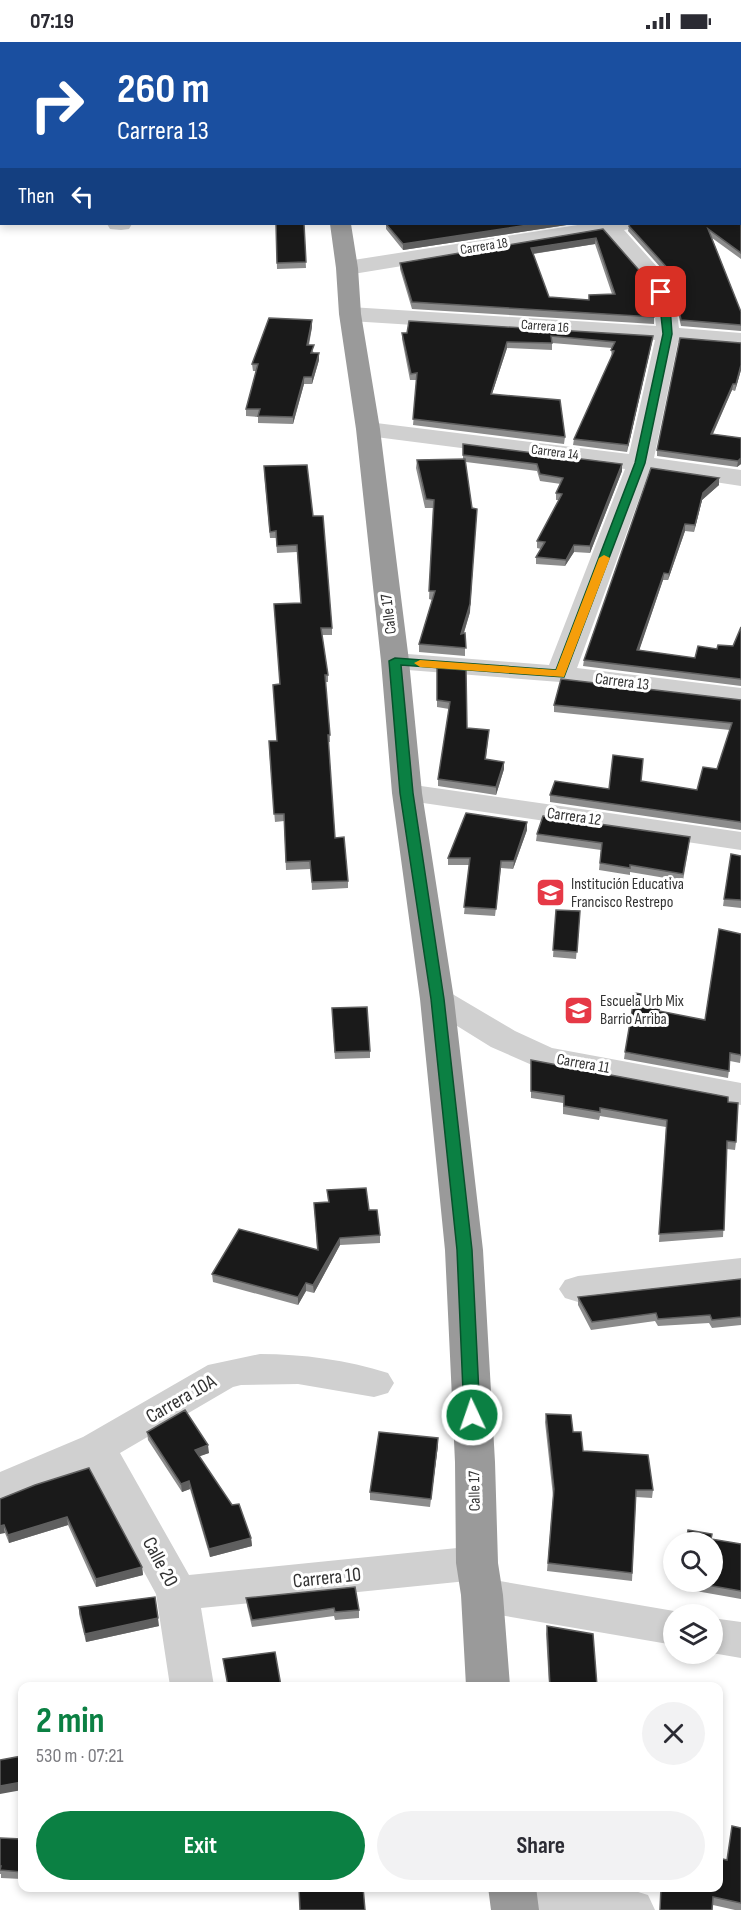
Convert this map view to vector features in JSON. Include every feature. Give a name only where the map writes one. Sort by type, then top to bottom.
[{"type":"highway","name":"Calle 17","points":[[340,225],[347,268],[350,314],[368,429],[395,661],[407,793],[437,999],[464,1250],[479,1579],[488,1682]]},
{"type":"highway","points":[[513,1892],[515,1910]]},
{"type":"street","name":"Carrera 18","points":[[347,268],[606,225]]},
{"type":"street","points":[[560,674],[640,463],[668,334],[665,306],[657,279],[613,225]]},
{"type":"street","name":"Carrera 16","points":[[350,314],[741,340]]},
{"type":"street","name":"Carrera 14","points":[[368,429],[741,478]]},
{"type":"street","name":"Carrera 13","points":[[395,661],[560,674],[741,698]]},
{"type":"street","name":"Carrera 12","points":[[407,793],[741,841]]},
{"type":"street","name":"Carrera 11","points":[[437,999],[503,1039],[544,1058],[741,1094]]},
{"type":"street","points":[[578,1289],[740,1263]]},
{"type":"street","name":"Carrera 10A","points":[[0,1489],[98,1448],[222,1375],[245,1368],[300,1369],[374,1383]]},
{"type":"street","name":"Calle 20","points":[[98,1448],[177,1593],[191,1682]]},
{"type":"street","name":"Carrera 10","points":[[177,1593],[479,1579],[663,1625]]},
{"type":"street","points":[[723,1637],[741,1640]]},
{"type":"street","points":[[550,1892],[632,1910]]},
{"type":"building","points":[[276,225],[304,225],[306,262],[277,263]]},
{"type":"building","points":[[387,225],[528,225],[403,244]]},
{"type":"building","points":[[741,225],[741,253],[708,229],[741,312],[741,325],[681,320],[671,272],[629,226]]},
{"type":"building","points":[[603,229],[644,276],[652,300],[654,317],[412,302],[400,263]],"holes":[[[596,238],[615,294],[589,295],[589,300],[549,297],[531,248]]]},
{"type":"building","points":[[269,318],[312,320],[307,345],[314,345],[311,353],[319,353],[312,377],[304,377],[293,417],[258,416],[260,409],[246,409],[258,364],[252,364]]},
{"type":"building","points":[[409,321],[653,336],[628,445],[574,439],[614,351],[611,350],[615,342],[551,336],[552,343],[507,342],[491,394],[560,400],[565,437],[413,419],[417,373],[411,374],[402,333],[407,333]]},
{"type":"building","points":[[680,338],[741,343],[741,365],[736,384],[733,384],[711,434],[741,438],[741,458],[738,461],[657,450]]},
{"type":"building","points":[[463,444],[622,464],[590,546],[574,545],[566,560],[536,557],[545,542],[537,541],[562,494],[556,493],[563,478],[540,474],[537,464],[463,455]]},
{"type":"building","points":[[465,459],[472,508],[477,509],[470,604],[461,634],[465,633],[466,648],[419,644],[435,591],[429,591],[434,500],[426,499],[417,460]]},
{"type":"building","points":[[307,465],[313,516],[323,516],[332,628],[321,628],[328,675],[325,675],[335,838],[344,837],[348,881],[312,882],[310,861],[286,862],[284,814],[274,814],[269,741],[277,741],[273,685],[280,684],[274,604],[301,603],[297,545],[277,546],[276,531],[270,532],[264,466]]},
{"type":"building","points":[[651,468],[719,478],[703,493],[695,525],[685,524],[669,574],[664,573],[637,650],[695,658],[698,646],[717,649],[718,645],[733,646],[741,627],[741,679],[584,660]]},
{"type":"building","points":[[437,668],[466,670],[467,728],[489,730],[485,759],[504,762],[496,787],[438,779],[450,702],[437,700]]},
{"type":"building","points":[[561,679],[741,700],[741,822],[550,795],[555,781],[609,789],[613,755],[643,759],[641,781],[697,790],[703,767],[717,769],[732,723],[554,705]]},
{"type":"building","points":[[466,813],[527,822],[514,861],[501,861],[496,909],[464,907],[470,858],[448,858]]},
{"type":"building","points":[[543,816],[690,837],[683,874],[630,865],[630,868],[600,863],[602,843],[537,834]]},
{"type":"building","points":[[731,854],[741,856],[741,900],[724,899]]},
{"type":"building","points":[[556,910],[580,911],[577,952],[553,950]]},
{"type":"building","points":[[719,929],[741,934],[741,1055],[730,1053],[729,1071],[625,1052],[635,993],[661,997],[659,1011],[705,1020]]},
{"type":"building","points":[[367,1007],[370,1051],[335,1052],[332,1008]]},
{"type":"building","points":[[531,1060],[728,1097],[728,1102],[738,1103],[736,1142],[727,1141],[724,1230],[659,1234],[667,1120],[600,1108],[600,1112],[564,1106],[564,1096],[531,1091]]},
{"type":"building","points":[[366,1188],[369,1210],[377,1210],[380,1235],[340,1238],[313,1285],[306,1283],[298,1297],[212,1274],[239,1229],[318,1250],[314,1203],[329,1202],[327,1190]]},
{"type":"building","points":[[741,1279],[741,1317],[712,1320],[710,1315],[658,1319],[656,1313],[592,1322],[578,1297]]},
{"type":"building","points":[[185,1410],[208,1445],[195,1450],[232,1505],[239,1504],[251,1538],[209,1549],[189,1481],[181,1484],[147,1432]]},
{"type":"building","points":[[546,1414],[571,1415],[573,1432],[581,1432],[583,1451],[648,1455],[653,1490],[636,1490],[632,1573],[548,1563],[554,1489]]},
{"type":"building","points":[[379,1432],[438,1438],[431,1499],[370,1492]]},
{"type":"building","points":[[89,1468],[142,1567],[96,1579],[67,1517],[8,1535],[4,1525],[0,1526],[0,1499]]},
{"type":"building","points":[[723,1541],[741,1544],[741,1591],[723,1588]]},
{"type":"building","points":[[355,1587],[359,1610],[335,1612],[334,1608],[252,1620],[246,1598]]},
{"type":"building","points":[[155,1597],[158,1618],[85,1634],[79,1607]]},
{"type":"building","points":[[547,1626],[593,1634],[597,1682],[550,1682]]},
{"type":"building","points":[[275,1652],[280,1682],[227,1682],[223,1659]]},
{"type":"building","points":[[18,1757],[18,1783],[0,1786],[0,1760]]},
{"type":"building","points":[[732,1826],[741,1828],[741,1903],[713,1897],[712,1910],[660,1910],[661,1892],[723,1892],[723,1859],[727,1860]]},
{"type":"building","points":[[0,1838],[18,1839],[18,1872],[0,1870]]},
{"type":"building","points":[[299,1892],[363,1892],[365,1910],[300,1910]]},
{"type":"slow traffic","points":[[420,663],[560,674],[604,558]]},
{"type":"place","name":"Institución Educativa Francisco Restrepo","points":[[550,893]]},
{"type":"place","name":"Escuela Urb Mix Barrio Arriba","points":[[579,1010]]},
{"type":"route","points":[[472,1415],[464,1250],[437,999],[407,793],[395,661],[560,674],[640,463],[668,334],[661,292]]}]
